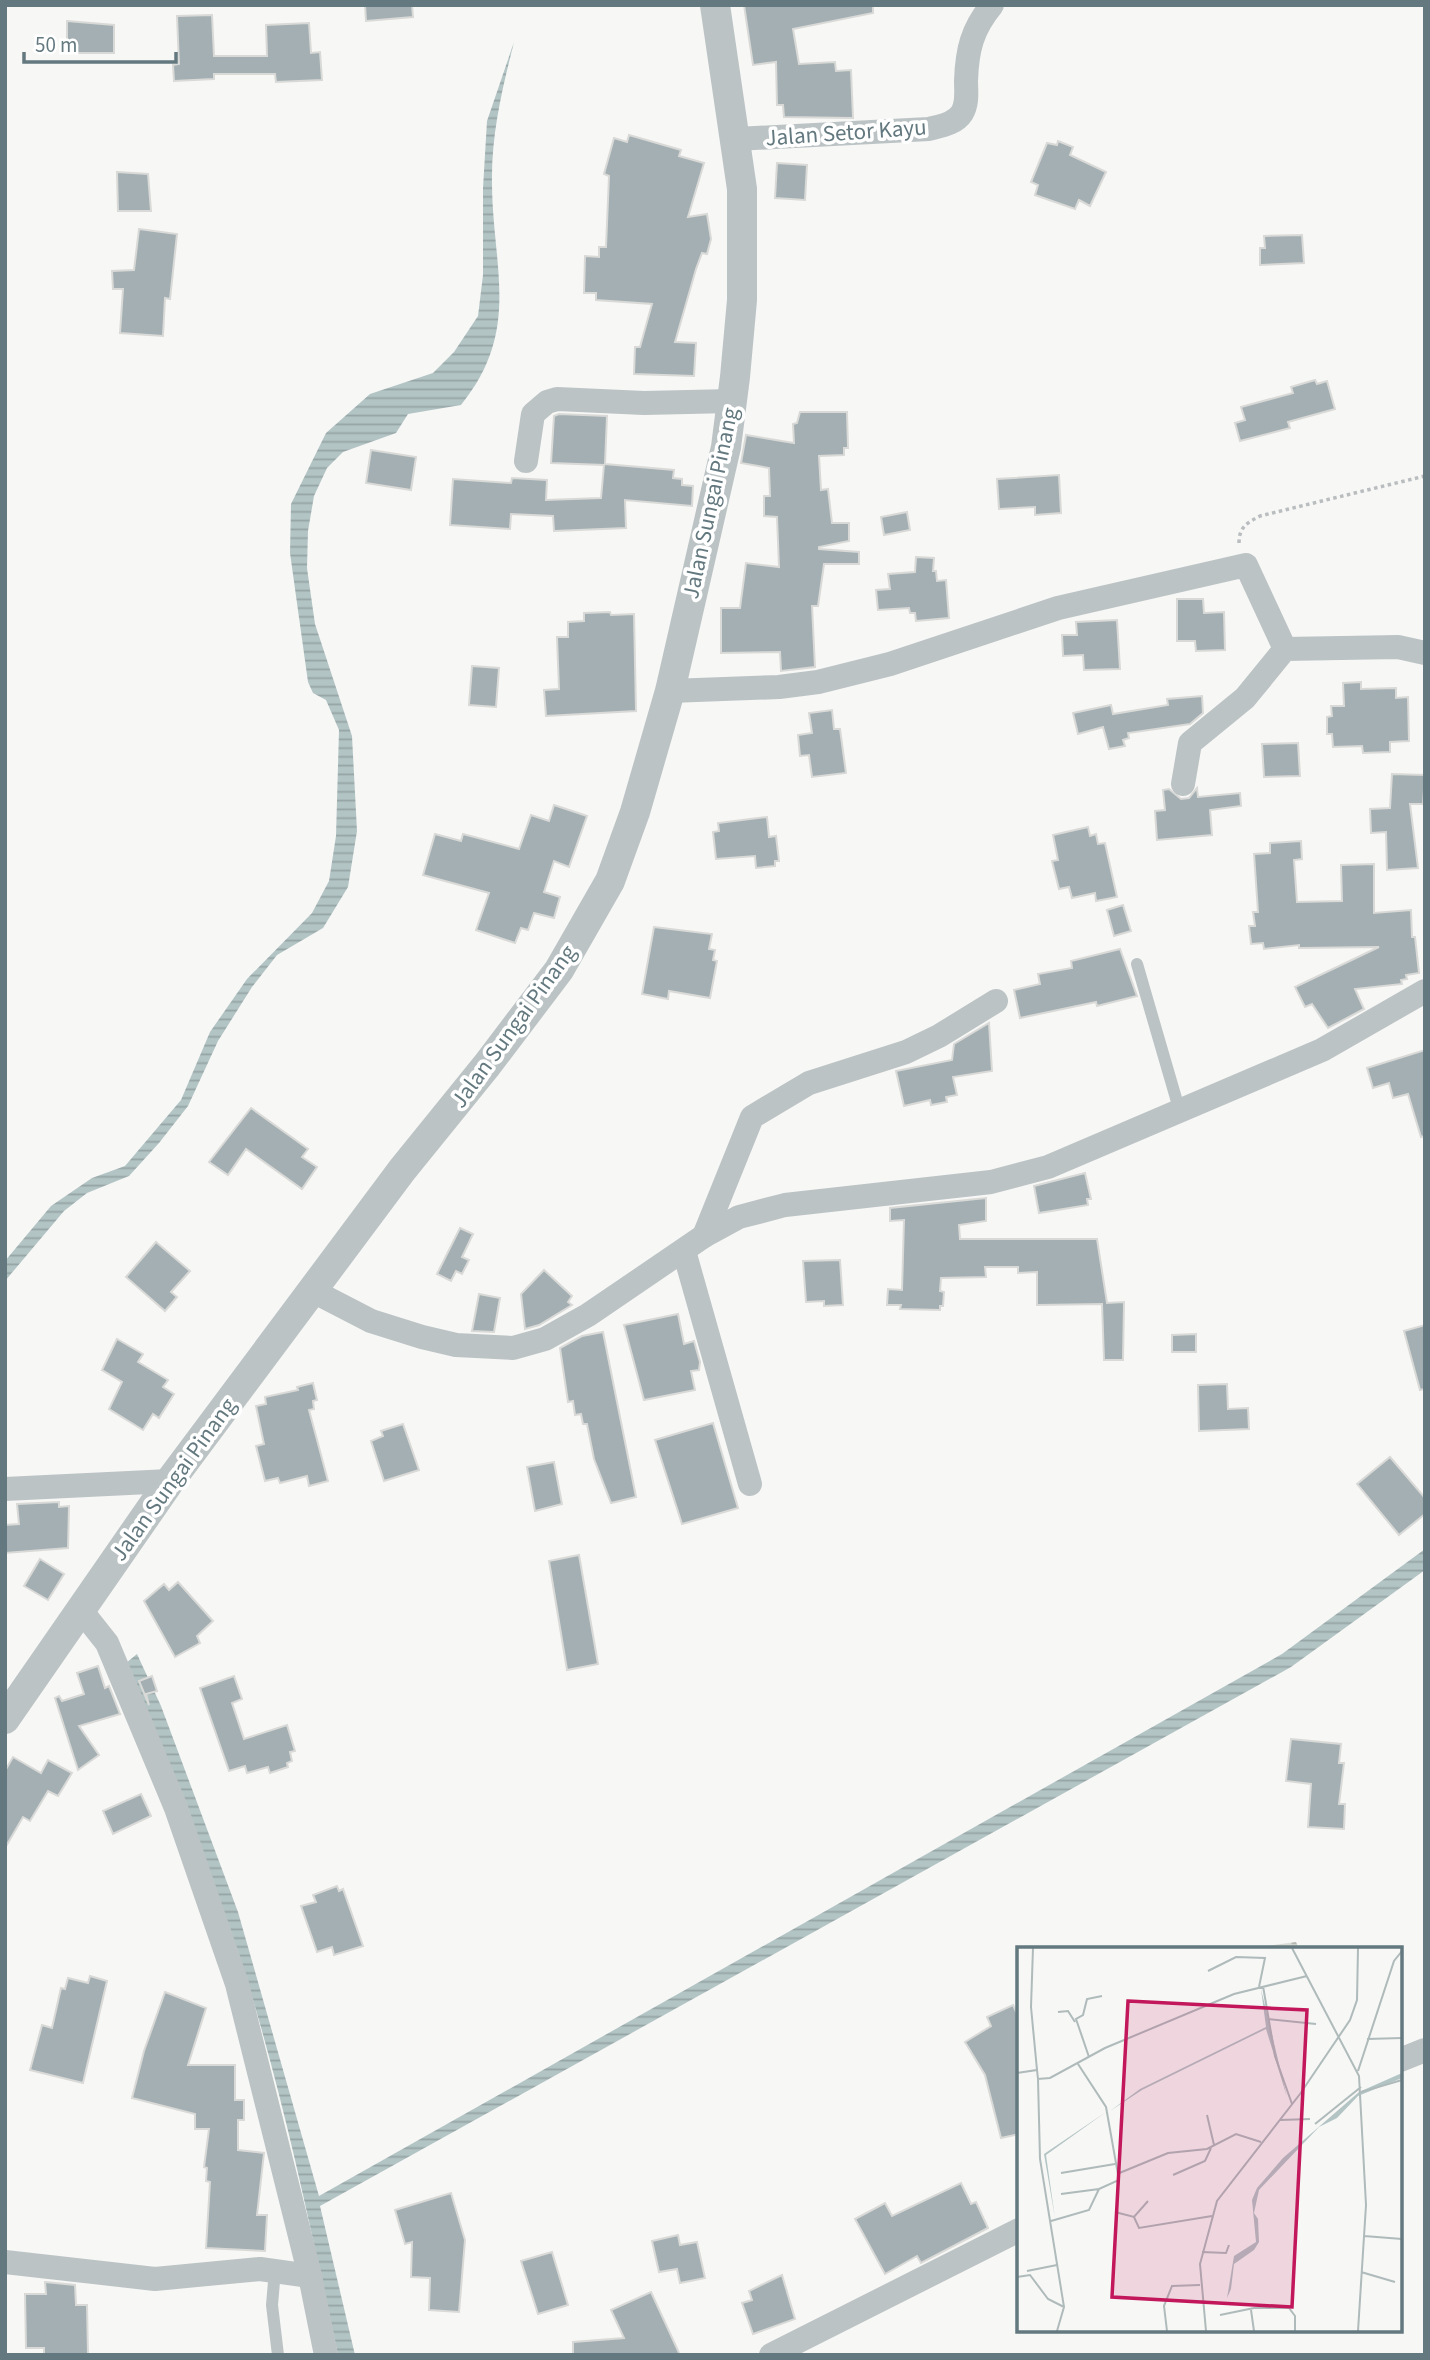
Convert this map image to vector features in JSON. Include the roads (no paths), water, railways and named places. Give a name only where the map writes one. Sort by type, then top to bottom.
[{"type":"street","name":"Jalan Sungai Pinang","points":[[5,1718],[170,1480],[402,1170],[488,1065],[559,970],[610,880],[635,813],[670,691],[726,447],[732,401],[742,300],[742,188],[715,5]]},
{"type":"street","name":"Jalan Setor Kayu","points":[[736,139],[929,129],[952,122],[962,113],[966,102],[970,41],[979,20],[992,5]]},
{"type":"street","points":[[526,461],[533,414],[539,407],[557,399],[644,403],[732,401]]},
{"type":"street","points":[[670,691],[779,687],[818,682],[890,664],[1058,608],[1247,565],[1285,649]]},
{"type":"street","points":[[1183,784],[1190,743],[1245,698],[1285,649],[1398,646],[1425,653]]},
{"type":"street","points":[[313,1291],[371,1321],[422,1337],[456,1345],[513,1348],[545,1339],[588,1315],[704,1236],[739,1217],[785,1205],[942,1188],[1017,1176],[1048,1167],[1322,1050],[1425,991]]},
{"type":"street","points":[[704,1236],[752,1117],[809,1083],[906,1052],[939,1036],[996,1001]]},
{"type":"street","points":[[684,1251],[750,1484]]},
{"type":"street","points":[[5,1489],[170,1480]]},
{"type":"street","points":[[80,1609],[107,1643],[176,1808],[237,1984],[310,2276],[326,2355]]},
{"type":"street","points":[[1402,2059],[1425,2050]]},
{"type":"street","points":[[771,2355],[1017,2231]]},
{"type":"street","points":[[5,2262],[169,2280],[260,2269],[310,2276]]},
{"type":"lane","points":[[1137,964],[1180,1112]]},
{"type":"lane","points":[[275,2270],[272,2305],[278,2355]]}]
